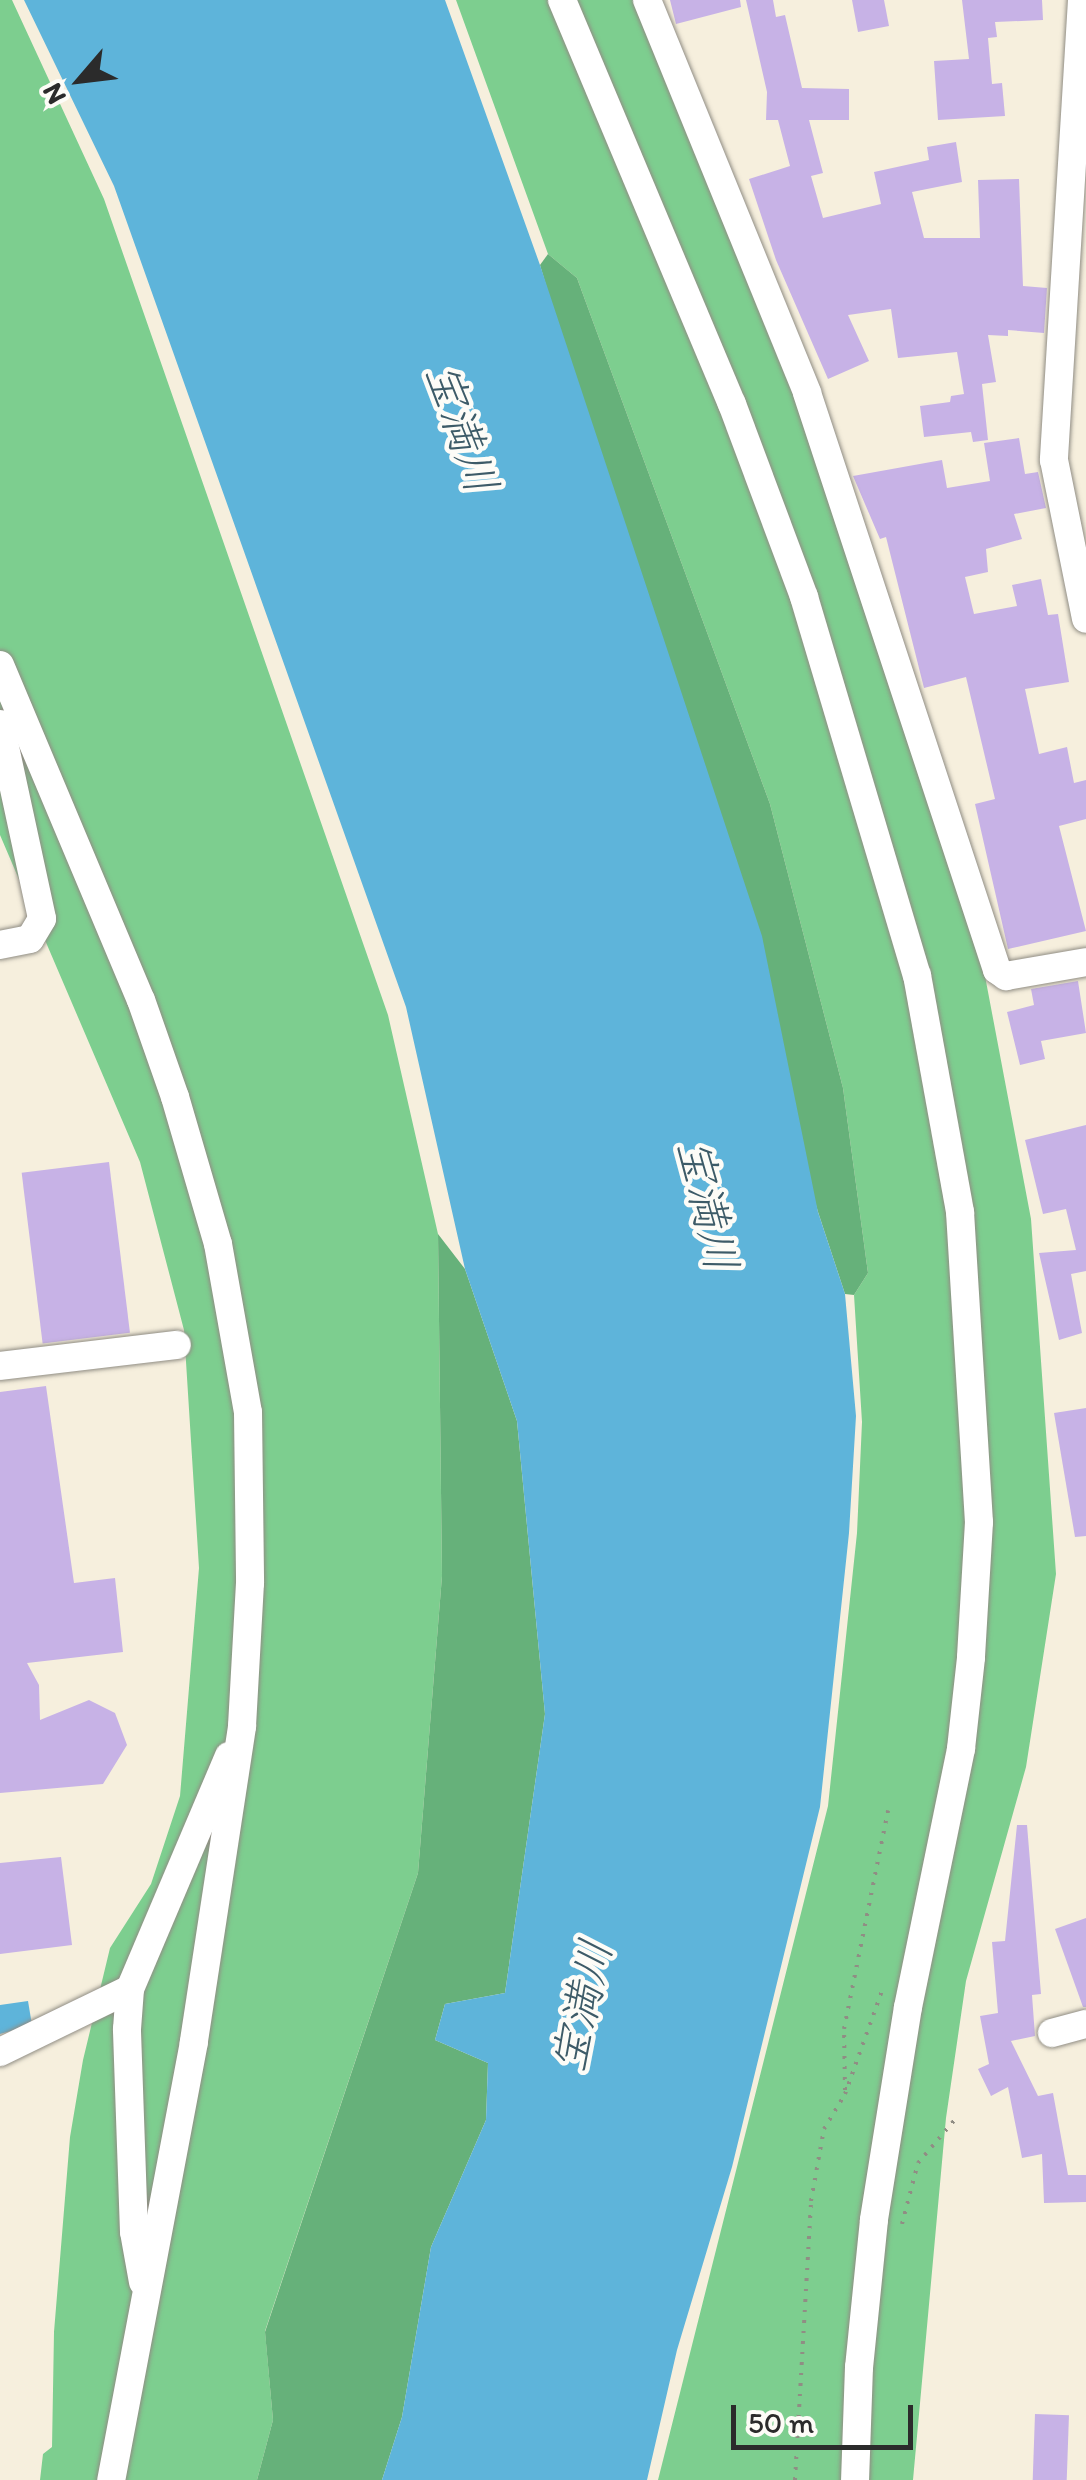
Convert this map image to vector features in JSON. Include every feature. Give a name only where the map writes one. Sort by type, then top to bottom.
[{"type":"street","points":[[562,0],[732,404],[804,598],[918,976],[960,1212],[979,1522],[972,1658],[961,1750],[908,2007],[874,2220],[859,2367],[855,2480]]},
{"type":"street","points":[[647,0],[806,393],[997,970],[1006,976],[1086,962]]},
{"type":"street","points":[[1082,0],[1054,460],[1086,619]]},
{"type":"street","points":[[0,665],[140,1000],[175,1096],[218,1244],[248,1412],[250,1583],[242,1727],[194,2042],[111,2480]]},
{"type":"street","points":[[0,724],[42,919],[30,939],[0,945]]},
{"type":"street","points":[[0,1366],[177,1345]]},
{"type":"street","points":[[145,2292],[134,2232],[127,2029],[130,1989],[242,1727]]},
{"type":"street","points":[[0,2052],[130,1989]]},
{"type":"street","points":[[1052,2033],[1086,2024]]},
{"type":"path","points":[[845,2094],[844,2029],[888,1810]]},
{"type":"path","points":[[795,2480],[810,2202],[824,2129],[845,2094],[887,1978]]},
{"type":"path","points":[[898,2238],[918,2163],[958,2116]]},
{"type":"green space","points":[[0,0],[12,0],[104,199],[388,1015],[438,1234],[442,1576],[418,1873],[265,2331],[273,2420],[257,2480],[40,2480],[43,2454],[52,2447],[54,2332],[70,2137],[83,2060],[110,1948],[151,1884],[180,1796],[199,1568],[184,1330],[140,1162],[0,835]]},
{"type":"green space","points":[[456,0],[633,0],[755,280],[914,738],[985,976],[1031,1219],[1056,1574],[1026,1767],[966,1981],[946,2118],[913,2480],[658,2480],[828,1806],[857,1533],[862,1422],[854,1295],[868,1273],[843,1088],[770,804],[577,278],[548,254]]},
{"type":"green space","points":[[548,254],[577,278],[770,804],[843,1088],[868,1273],[854,1295],[845,1294],[818,1212],[540,265]]},
{"type":"green space","points":[[438,1234],[465,1269],[517,1421],[545,1714],[505,1993],[445,2004],[435,2040],[488,2063],[486,2120],[431,2247],[402,2417],[382,2480],[257,2480],[273,2420],[265,2332],[418,1873],[442,1576]]},
{"type":"water","name":"宝満川","points":[[24,0],[445,0],[540,265],[762,936],[818,1212],[845,1294],[856,1416],[849,1533],[820,1807],[732,2167],[677,2350],[647,2480],[382,2480],[402,2417],[431,2247],[486,2120],[488,2063],[435,2040],[445,2004],[505,1993],[545,1714],[517,1421],[465,1269],[406,1007],[114,186]]},
{"type":"water","points":[[28,2001],[32,2025],[0,2034],[0,2005]]},
{"type":"building","points":[[670,0],[740,0],[741,7],[676,24]]},
{"type":"building","points":[[746,0],[773,0],[776,17],[785,15],[802,88],[849,89],[849,120],[809,120],[823,173],[811,176],[823,218],[881,204],[874,172],[929,160],[927,147],[956,142],[962,182],[912,192],[924,238],[980,238],[978,180],[1019,179],[1023,286],[1047,288],[1044,333],[1008,330],[1008,336],[988,335],[996,382],[982,384],[988,440],[973,442],[971,432],[924,437],[920,406],[950,402],[951,396],[964,394],[957,352],[898,358],[891,309],[848,315],[869,361],[828,379],[776,260],[749,179],[790,166],[778,120],[766,120],[767,92]]},
{"type":"building","points":[[852,0],[884,0],[889,26],[858,32]]},
{"type":"building","points":[[962,0],[1042,0],[1043,20],[995,22],[997,37],[988,38],[992,84],[1002,83],[1005,116],[938,120],[934,61],[969,59]]},
{"type":"building","points":[[1019,438],[1025,474],[1038,472],[1046,508],[1014,514],[1022,539],[986,549],[988,572],[965,577],[974,614],[1017,606],[1012,585],[1041,579],[1048,615],[1058,614],[1069,682],[1025,689],[1039,754],[1067,747],[1074,783],[1086,780],[1086,819],[1059,826],[1086,931],[1008,949],[975,804],[995,799],[966,677],[924,688],[886,537],[880,539],[853,476],[942,460],[947,488],[990,481],[984,443]]},
{"type":"building","points":[[1078,981],[1086,1033],[1041,1041],[1045,1059],[1020,1065],[1007,1012],[1034,1005],[1031,989]]},
{"type":"building","points":[[1086,1125],[1086,1271],[1071,1274],[1082,1333],[1059,1340],[1039,1253],[1076,1250],[1066,1209],[1043,1214],[1025,1140]]},
{"type":"building","points":[[109,1162],[130,1333],[43,1343],[22,1173]]},
{"type":"building","points":[[46,1386],[74,1583],[115,1578],[123,1652],[27,1663],[39,1685],[40,1720],[89,1700],[115,1713],[127,1745],[103,1784],[0,1793],[0,1392]]},
{"type":"building","points":[[1086,1408],[1086,1536],[1075,1537],[1054,1413]]},
{"type":"building","points":[[1017,1825],[1027,1825],[1041,1994],[1032,1995],[1035,2036],[1011,2041],[1038,2096],[1053,2093],[1068,2175],[1086,2175],[1086,2202],[1044,2203],[1042,2154],[1022,2158],[1008,2087],[991,2096],[978,2069],[989,2064],[980,2016],[998,2013],[992,1942],[1005,1941]]},
{"type":"building","points":[[61,1857],[72,1945],[0,1954],[0,1863]]},
{"type":"building","points":[[1086,1918],[1086,2007],[1083,2007],[1055,1929]]},
{"type":"building","points":[[1035,2414],[1069,2415],[1067,2480],[1033,2480]]}]
